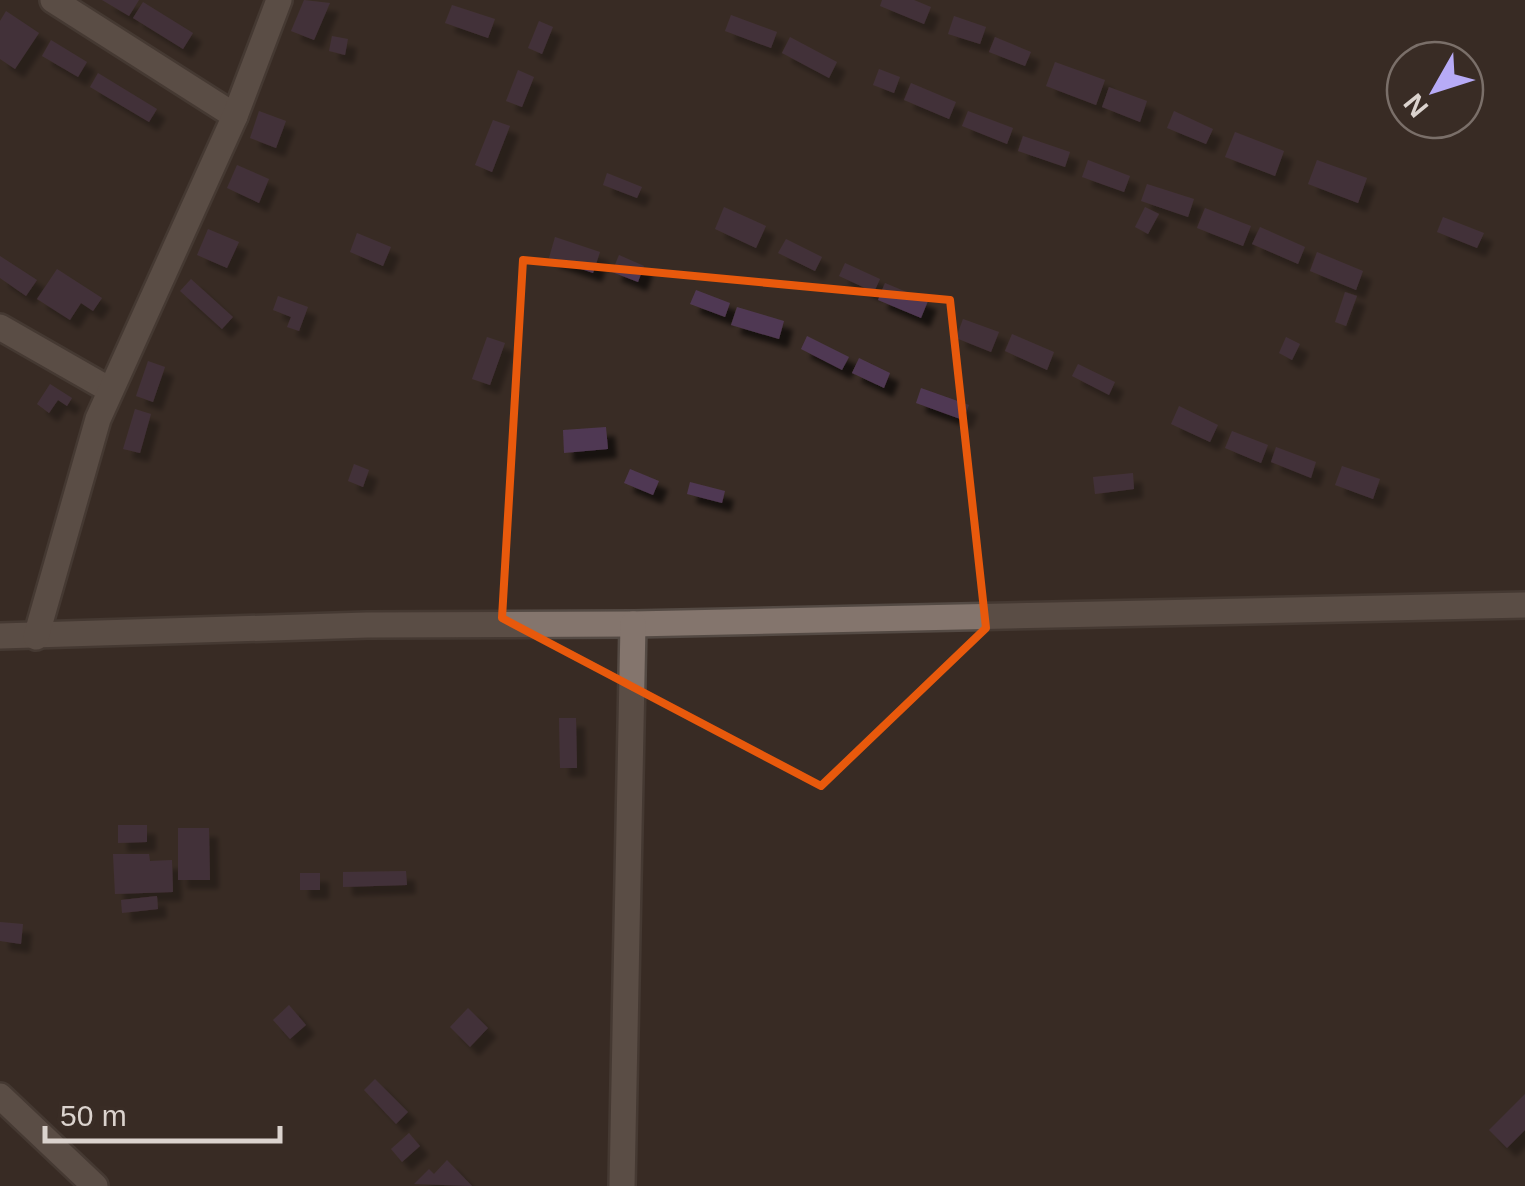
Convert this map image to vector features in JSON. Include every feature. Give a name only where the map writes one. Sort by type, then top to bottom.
[{"type":"street","points":[[53,0],[234,116]]},
{"type":"street","points":[[36,637],[94,432],[110,390],[234,116],[279,0]]},
{"type":"street","points":[[0,327],[110,390]]},
{"type":"street","points":[[0,636],[367,625],[634,624],[1525,605]]},
{"type":"street","points":[[622,1186],[634,624]]},
{"type":"street","points":[[0,1096],[95,1186]]},
{"type":"highlighted area","points":[[523,260],[950,300],[986,628],[821,786],[502,618]]},
{"type":"building","points":[[102,0],[139,0],[129,16]]},
{"type":"building","points":[[304,0],[330,3],[314,40],[291,31]]},
{"type":"building","points":[[882,0],[914,0],[931,7],[924,24],[880,6]]},
{"type":"building","points":[[143,2],[193,33],[183,49],[133,18]]},
{"type":"building","points":[[452,5],[495,19],[488,38],[445,23]]},
{"type":"building","points":[[6,11],[39,33],[15,69],[0,59],[0,21]]},
{"type":"building","points":[[731,15],[777,32],[771,48],[725,31]]},
{"type":"building","points":[[954,16],[986,27],[980,44],[948,34]]},
{"type":"building","points":[[539,21],[553,27],[542,54],[528,48]]},
{"type":"building","points":[[332,36],[348,39],[345,55],[329,51]]},
{"type":"building","points":[[790,37],[837,62],[829,78],[782,53]]},
{"type":"building","points":[[995,37],[1031,52],[1025,66],[989,52]]},
{"type":"building","points":[[51,40],[87,62],[78,77],[42,56]]},
{"type":"building","points":[[1055,62],[1105,80],[1096,105],[1046,86]]},
{"type":"building","points":[[879,69],[900,77],[894,93],[873,85]]},
{"type":"building","points":[[518,70],[534,77],[522,107],[506,101]]},
{"type":"building","points":[[98,73],[157,109],[149,122],[90,87]]},
{"type":"building","points":[[911,83],[956,102],[949,119],[904,100]]},
{"type":"building","points":[[1109,87],[1147,101],[1140,122],[1102,107]]},
{"type":"building","points":[[259,111],[286,121],[276,148],[250,138]]},
{"type":"building","points":[[968,111],[1013,128],[1007,144],[962,126]]},
{"type":"building","points":[[1174,111],[1213,129],[1206,144],[1167,128]]},
{"type":"building","points":[[493,120],[510,126],[492,172],[475,165]]},
{"type":"building","points":[[1235,132],[1284,151],[1275,176],[1225,157]]},
{"type":"building","points":[[1023,136],[1070,152],[1065,167],[1018,151]]},
{"type":"building","points":[[1088,160],[1130,176],[1124,192],[1082,177]]},
{"type":"building","points":[[1317,160],[1367,178],[1358,203],[1308,184]]},
{"type":"building","points":[[237,165],[269,179],[259,203],[227,188]]},
{"type":"building","points":[[607,173],[642,187],[637,198],[603,185]]},
{"type":"building","points":[[1147,184],[1194,199],[1188,217],[1141,201]]},
{"type":"building","points":[[724,207],[766,226],[756,248],[715,229]]},
{"type":"building","points":[[1145,207],[1159,214],[1148,234],[1135,227]]},
{"type":"building","points":[[1205,208],[1251,226],[1243,246],[1197,228]]},
{"type":"building","points":[[1443,217],[1484,233],[1477,248],[1437,232]]},
{"type":"building","points":[[1260,227],[1305,247],[1298,264],[1252,244]]},
{"type":"building","points":[[208,229],[239,242],[227,268],[197,255]]},
{"type":"building","points":[[357,233],[391,247],[383,266],[350,252]]},
{"type":"building","points":[[555,237],[600,252],[593,273],[549,258]]},
{"type":"building","points":[[786,239],[822,257],[815,271],[778,253]]},
{"type":"building","points":[[1317,252],[1363,271],[1356,290],[1310,271]]},
{"type":"building","points":[[619,255],[644,266],[638,282],[612,272]]},
{"type":"building","points":[[0,256],[37,280],[26,296],[0,278]]},
{"type":"building","points":[[845,263],[880,279],[874,292],[839,276]]},
{"type":"building","points":[[57,269],[102,298],[93,311],[81,303],[70,320],[37,299]]},
{"type":"building","points":[[191,279],[233,317],[222,329],[180,291]]},
{"type":"building","points":[[885,283],[928,301],[921,318],[878,300]]},
{"type":"building","points":[[696,290],[730,303],[725,317],[690,304]]},
{"type":"building","points":[[1345,292],[1357,296],[1346,326],[1335,322]]},
{"type":"building","points":[[278,296],[308,307],[299,331],[287,327],[291,317],[273,310]]},
{"type":"building","points":[[737,307],[784,321],[779,339],[731,325]]},
{"type":"building","points":[[963,319],[999,332],[991,352],[956,338]]},
{"type":"building","points":[[1012,334],[1054,352],[1047,370],[1005,351]]},
{"type":"building","points":[[807,336],[849,357],[842,370],[801,349]]},
{"type":"building","points":[[487,337],[505,343],[490,385],[472,379]]},
{"type":"building","points":[[1286,337],[1300,344],[1292,360],[1279,353]]},
{"type":"building","points":[[859,358],[890,373],[884,388],[852,373]]},
{"type":"building","points":[[148,361],[165,367],[153,402],[136,396]]},
{"type":"building","points":[[1078,364],[1115,382],[1109,395],[1072,376]]},
{"type":"building","points":[[50,384],[72,398],[67,406],[58,400],[49,413],[37,404]]},
{"type":"building","points":[[921,388],[969,405],[963,420],[916,403]]},
{"type":"building","points":[[1179,406],[1218,425],[1210,442],[1171,424]]},
{"type":"building","points":[[135,409],[151,414],[140,453],[123,449]]},
{"type":"building","points":[[606,427],[608,449],[564,453],[563,430]]},
{"type":"building","points":[[1232,431],[1268,445],[1261,463],[1225,448]]},
{"type":"building","points":[[1276,447],[1316,462],[1311,478],[1271,462]]},
{"type":"building","points":[[354,464],[369,470],[363,487],[348,481]]},
{"type":"building","points":[[1342,466],[1380,479],[1373,499],[1335,485]]},
{"type":"building","points":[[630,469],[659,481],[653,495],[624,483]]},
{"type":"building","points":[[1133,473],[1134,489],[1095,494],[1093,477]]},
{"type":"building","points":[[690,482],[725,491],[722,503],[687,494]]},
{"type":"building","points":[[559,718],[576,718],[577,768],[560,768]]},
{"type":"building","points":[[118,825],[147,825],[147,842],[118,843]]},
{"type":"building","points":[[178,828],[209,828],[210,880],[178,880]]},
{"type":"building","points":[[113,854],[149,854],[150,861],[172,860],[173,892],[115,894]]},
{"type":"building","points":[[406,871],[407,885],[343,887],[343,872]]},
{"type":"building","points":[[300,873],[320,873],[320,890],[300,890]]},
{"type":"building","points":[[157,896],[158,909],[122,913],[121,900]]},
{"type":"building","points":[[0,922],[23,924],[21,944],[0,941]]},
{"type":"building","points":[[289,1005],[306,1025],[290,1039],[273,1020]]},
{"type":"building","points":[[468,1008],[488,1028],[470,1047],[450,1027]]},
{"type":"building","points":[[375,1079],[408,1112],[396,1124],[364,1090]]},
{"type":"building","points":[[1525,1094],[1525,1130],[1507,1148],[1489,1130]]},
{"type":"building","points":[[409,1133],[420,1146],[402,1162],[391,1149]]},
{"type":"building","points":[[447,1160],[472,1186],[414,1184],[429,1169],[434,1174]]}]
